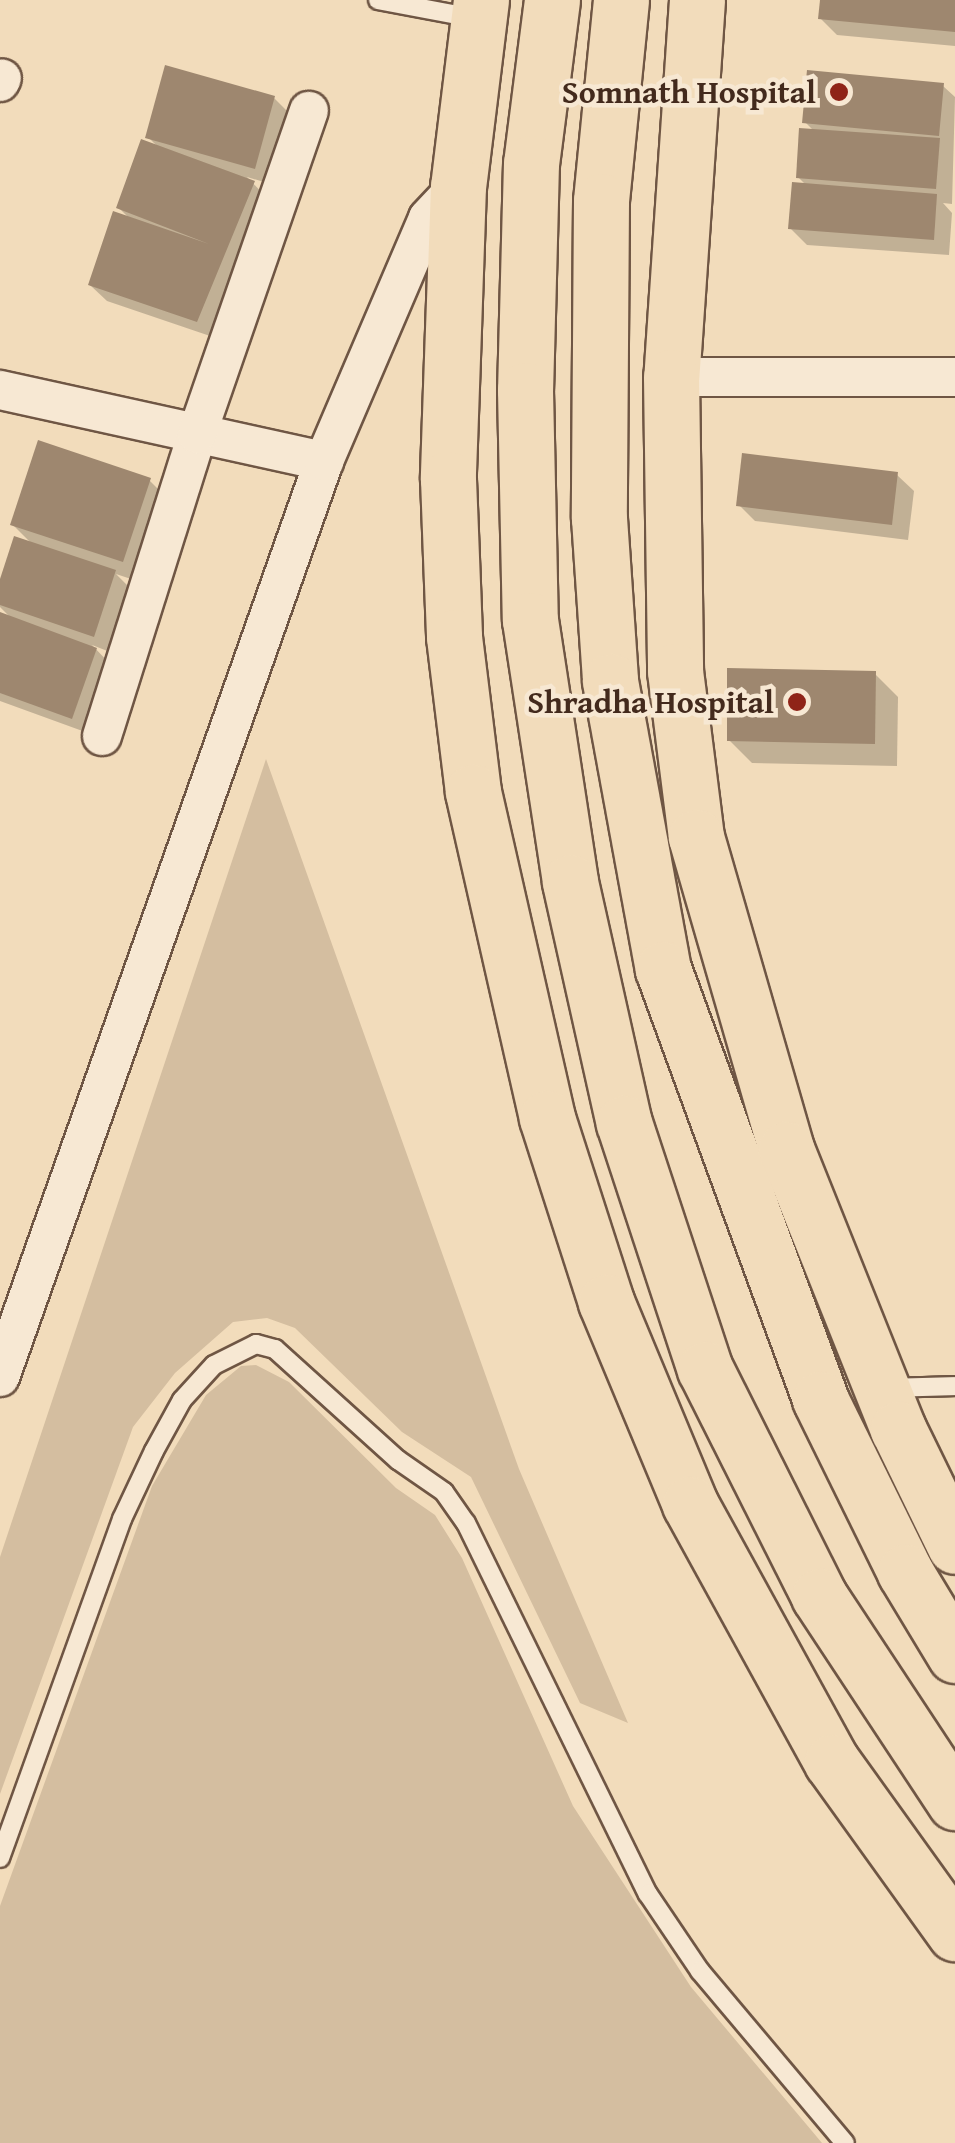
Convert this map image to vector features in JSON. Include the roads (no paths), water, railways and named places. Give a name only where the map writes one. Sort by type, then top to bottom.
[{"type":"main road","points":[[552,0],[530,163],[525,390],[530,620],[570,882],[620,1105],[705,1369],[819,1596],[955,1802]]},
{"type":"main road","points":[[621,0],[601,201],[599,518],[610,681],[663,969],[820,1399],[905,1572],[955,1655]]},
{"type":"main road","points":[[697,0],[671,377],[675,671],[696,837],[786,1149],[882,1388],[955,1546]]},
{"type":"main road","points":[[480,10],[458,186],[448,479],[454,637],[473,792],[547,1118],[606,1302],[690,1504],[832,1762],[955,1933]]},
{"type":"street","points":[[102,736],[196,434],[309,111]]},
{"type":"street","points":[[0,1377],[324,462],[428,218],[458,186]]},
{"type":"street","points":[[671,377],[955,377]]},
{"type":"street","points":[[0,390],[324,462]]},
{"type":"lane","points":[[378,0],[480,10]]},
{"type":"lane","points":[[0,1858],[122,1519],[154,1451],[182,1400],[214,1366],[256,1344],[275,1349],[398,1460],[444,1492],[466,1522],[648,1894],[700,1971],[845,2143]]},
{"type":"lane","points":[[882,1388],[955,1386]]},
{"type":"place","name":"Somnath Hospital","points":[[839,92]]},
{"type":"place","name":"Shradha Hospital","points":[[797,702]]}]
